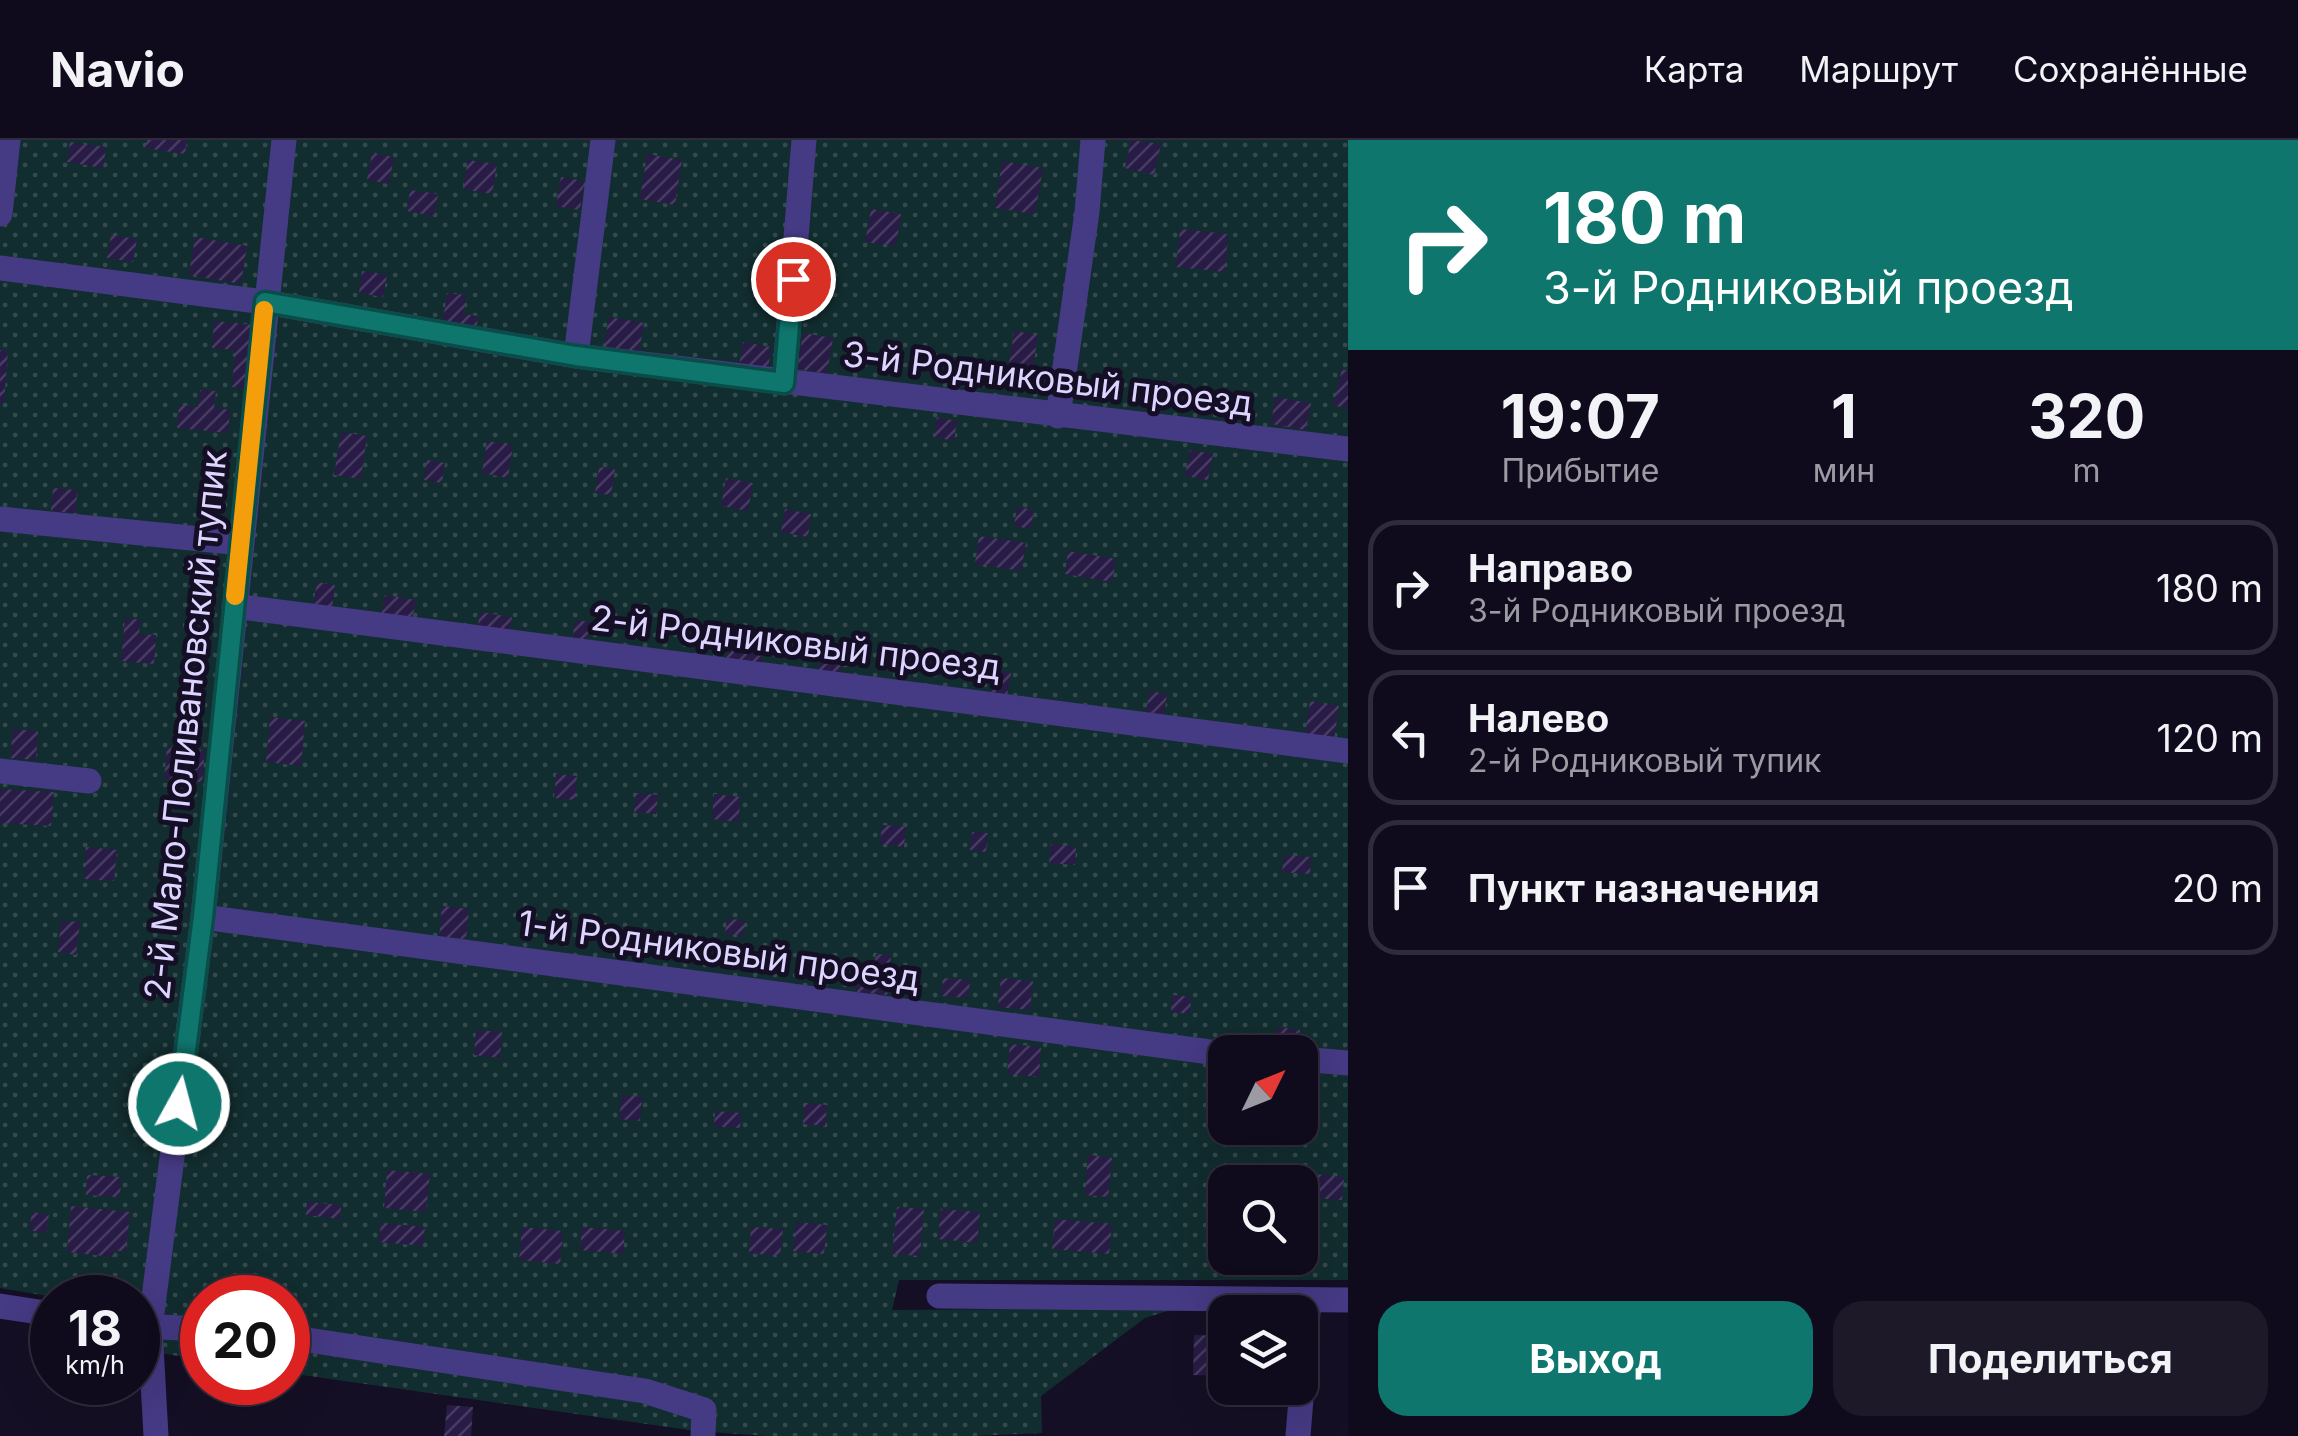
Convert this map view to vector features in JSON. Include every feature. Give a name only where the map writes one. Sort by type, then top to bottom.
[{"type":"street","points":[[0,214],[8,140]]},
{"type":"street","name":"2-й Мало-Поливановский тупик","points":[[151,1275],[203,917],[284,140]]},
{"type":"street","points":[[576,356],[603,140]]},
{"type":"street","points":[[784,383],[804,140]]},
{"type":"street","points":[[1058,416],[1087,212],[1093,140]]},
{"type":"street","name":"3-й Родниковый проезд","points":[[0,268],[265,302],[576,356],[1348,450]]},
{"type":"street","points":[[0,520],[240,543]]},
{"type":"street","name":"2-й Родниковый проезд","points":[[234,606],[1348,751]]},
{"type":"street","points":[[0,771],[89,781]]},
{"type":"street","name":"1-й Родниковый проезд","points":[[203,917],[1208,1052]]},
{"type":"street","points":[[1318,1061],[1348,1063]]},
{"type":"street","points":[[939,1296],[1208,1299]]},
{"type":"street","points":[[1318,1300],[1348,1300]]},
{"type":"street","points":[[0,1306],[30,1311]]},
{"type":"street","points":[[310,1340],[645,1392],[704,1410],[703,1436]]},
{"type":"street","name":"2-й Мало-Поливановский тупик","points":[[153,1405],[156,1436]]},
{"type":"street","points":[[1298,1436],[1301,1405]]},
{"type":"green space","points":[[0,140],[1348,140],[1348,1280],[899,1280],[892,1310],[1177,1308],[1145,1318],[1041,1396],[1042,1433],[974,1436],[767,1436],[696,1431],[310,1376],[310,1275],[180,1275],[180,1356],[160,1353],[160,1275],[30,1275],[30,1293],[0,1288]]},
{"type":"building","points":[[147,140],[187,140],[185,154],[145,148]]},
{"type":"building","points":[[1131,140],[1161,144],[1154,175],[1125,168]]},
{"type":"building","points":[[70,142],[106,147],[103,168],[67,162]]},
{"type":"building","points":[[372,153],[394,157],[389,184],[367,180]]},
{"type":"building","points":[[647,154],[682,160],[675,205],[640,199]]},
{"type":"building","points":[[468,160],[497,164],[492,194],[463,189]]},
{"type":"building","points":[[1002,161],[1043,168],[1035,214],[995,208]]},
{"type":"building","points":[[561,177],[584,181],[580,210],[556,206]]},
{"type":"building","points":[[410,190],[438,194],[434,216],[407,211]]},
{"type":"building","points":[[871,209],[901,214],[896,246],[865,242]]},
{"type":"building","points":[[1180,229],[1228,234],[1225,272],[1176,267]]},
{"type":"building","points":[[111,235],[137,239],[133,262],[107,258]]},
{"type":"building","points":[[195,237],[247,246],[241,284],[189,275]]},
{"type":"building","points":[[362,271],[387,275],[383,297],[359,293]]},
{"type":"building","points":[[447,293],[466,295],[463,314],[478,316],[476,333],[442,327]]},
{"type":"building","points":[[609,317],[644,323],[639,352],[604,346]]},
{"type":"building","points":[[214,321],[256,325],[250,389],[232,387],[235,350],[212,348]]},
{"type":"building","points":[[1014,331],[1038,335],[1031,381],[1007,377]]},
{"type":"building","points":[[803,333],[833,338],[827,374],[797,369]]},
{"type":"building","points":[[743,342],[771,347],[768,370],[739,366]]},
{"type":"building","points":[[0,350],[8,351],[4,403],[0,403]]},
{"type":"building","points":[[1342,369],[1348,371],[1348,409],[1333,405]]},
{"type":"building","points":[[1155,380],[1178,382],[1176,403],[1153,402]]},
{"type":"building","points":[[200,390],[216,391],[214,408],[230,410],[228,433],[177,428],[179,405],[198,407]]},
{"type":"building","points":[[1275,397],[1311,403],[1306,430],[1271,424]]},
{"type":"building","points":[[937,417],[957,421],[954,441],[934,437]]},
{"type":"building","points":[[341,432],[367,436],[361,479],[334,475]]},
{"type":"building","points":[[487,441],[513,445],[508,478],[482,473]]},
{"type":"building","points":[[1190,450],[1213,454],[1208,480],[1185,476]]},
{"type":"building","points":[[427,460],[445,463],[442,483],[424,480]]},
{"type":"building","points":[[599,467],[615,469],[611,495],[595,493]]},
{"type":"building","points":[[726,478],[753,483],[748,511],[721,506]]},
{"type":"building","points":[[53,488],[77,490],[76,513],[51,511]]},
{"type":"building","points":[[1017,507],[1034,510],[1031,529],[1014,526]]},
{"type":"building","points":[[785,509],[811,514],[808,537],[781,532]]},
{"type":"building","points":[[979,536],[1026,543],[1021,571],[975,564]]},
{"type":"building","points":[[1068,551],[1116,559],[1112,582],[1065,574]]},
{"type":"building","points":[[317,582],[335,585],[332,608],[313,605]]},
{"type":"building","points":[[385,595],[416,600],[412,621],[381,616]]},
{"type":"building","points":[[480,612],[512,617],[509,635],[477,630]]},
{"type":"building","points":[[125,618],[141,620],[139,634],[156,635],[154,664],[121,661]]},
{"type":"building","points":[[575,620],[591,622],[587,645],[572,642]]},
{"type":"building","points":[[730,640],[764,646],[760,672],[725,666]]},
{"type":"building","points":[[822,644],[844,647],[839,681],[817,677]]},
{"type":"building","points":[[995,670],[1011,673],[1007,696],[991,693]]},
{"type":"building","points":[[1149,691],[1167,694],[1164,716],[1146,713]]},
{"type":"building","points":[[1310,701],[1339,706],[1334,739],[1305,735]]},
{"type":"building","points":[[270,717],[305,721],[301,766],[266,762]]},
{"type":"building","points":[[13,729],[38,731],[36,760],[10,758]]},
{"type":"building","points":[[167,747],[205,750],[202,782],[164,779]]},
{"type":"building","points":[[556,774],[577,776],[575,800],[554,798]]},
{"type":"building","points":[[0,789],[54,792],[51,826],[0,823]]},
{"type":"building","points":[[636,793],[658,795],[656,814],[634,812]]},
{"type":"building","points":[[714,794],[740,797],[739,822],[712,819]]},
{"type":"building","points":[[882,825],[906,827],[904,847],[880,844]]},
{"type":"building","points":[[972,832],[988,833],[986,852],[970,850]]},
{"type":"building","points":[[1051,844],[1076,847],[1075,865],[1049,863]]},
{"type":"building","points":[[86,847],[117,850],[114,881],[84,879]]},
{"type":"building","points":[[1284,855],[1311,857],[1310,874],[1282,872]]},
{"type":"building","points":[[442,906],[469,909],[466,939],[439,937]]},
{"type":"building","points":[[727,919],[745,920],[743,936],[725,934]]},
{"type":"building","points":[[61,921],[80,922],[76,955],[58,952]]},
{"type":"building","points":[[876,954],[891,955],[887,995],[856,992],[857,982],[864,983],[865,975],[873,976]]},
{"type":"building","points":[[943,978],[970,980],[968,998],[941,996]]},
{"type":"building","points":[[1001,978],[1033,981],[1030,1010],[998,1007]]},
{"type":"building","points":[[1172,995],[1191,997],[1190,1014],[1171,1012]]},
{"type":"building","points":[[1277,1027],[1300,1030],[1300,1035],[1276,1035]]},
{"type":"building","points":[[476,1030],[502,1032],[500,1058],[474,1055]]},
{"type":"building","points":[[1010,1044],[1041,1047],[1039,1077],[1007,1074]]},
{"type":"building","points":[[622,1095],[642,1097],[640,1121],[619,1119]]},
{"type":"building","points":[[805,1103],[827,1105],[825,1126],[803,1124]]},
{"type":"building","points":[[715,1111],[741,1113],[740,1128],[714,1126]]},
{"type":"building","points":[[1088,1155],[1112,1158],[1108,1197],[1085,1195]]},
{"type":"building","points":[[387,1170],[430,1174],[426,1212],[384,1208]]},
{"type":"building","points":[[1318,1174],[1344,1177],[1342,1200],[1318,1198]]},
{"type":"building","points":[[87,1175],[121,1177],[120,1197],[86,1195]]},
{"type":"building","points":[[307,1202],[341,1205],[340,1219],[306,1215]]},
{"type":"building","points":[[71,1206],[130,1212],[126,1252],[114,1250],[113,1257],[67,1252]]},
{"type":"building","points":[[897,1207],[924,1209],[920,1256],[892,1254]]},
{"type":"building","points":[[941,1209],[980,1212],[977,1243],[938,1239]]},
{"type":"building","points":[[32,1212],[49,1215],[46,1233],[29,1230]]},
{"type":"building","points":[[1055,1219],[1112,1224],[1109,1254],[1052,1249]]},
{"type":"building","points":[[796,1222],[827,1225],[824,1254],[793,1251]]},
{"type":"building","points":[[381,1223],[425,1227],[423,1246],[379,1242]]},
{"type":"building","points":[[522,1227],[563,1231],[560,1264],[519,1260]]},
{"type":"building","points":[[582,1227],[625,1231],[623,1254],[580,1250]]},
{"type":"building","points":[[751,1227],[783,1229],[780,1256],[749,1253]]},
{"type":"building","points":[[1194,1335],[1208,1335],[1208,1375],[1193,1375]]},
{"type":"building","points":[[447,1405],[473,1407],[471,1436],[444,1436]]},
{"type":"slow traffic","points":[[235,596],[264,310]]},
{"type":"route","points":[[179,1104],[203,917],[265,302],[576,356],[784,383],[793,279]]}]
